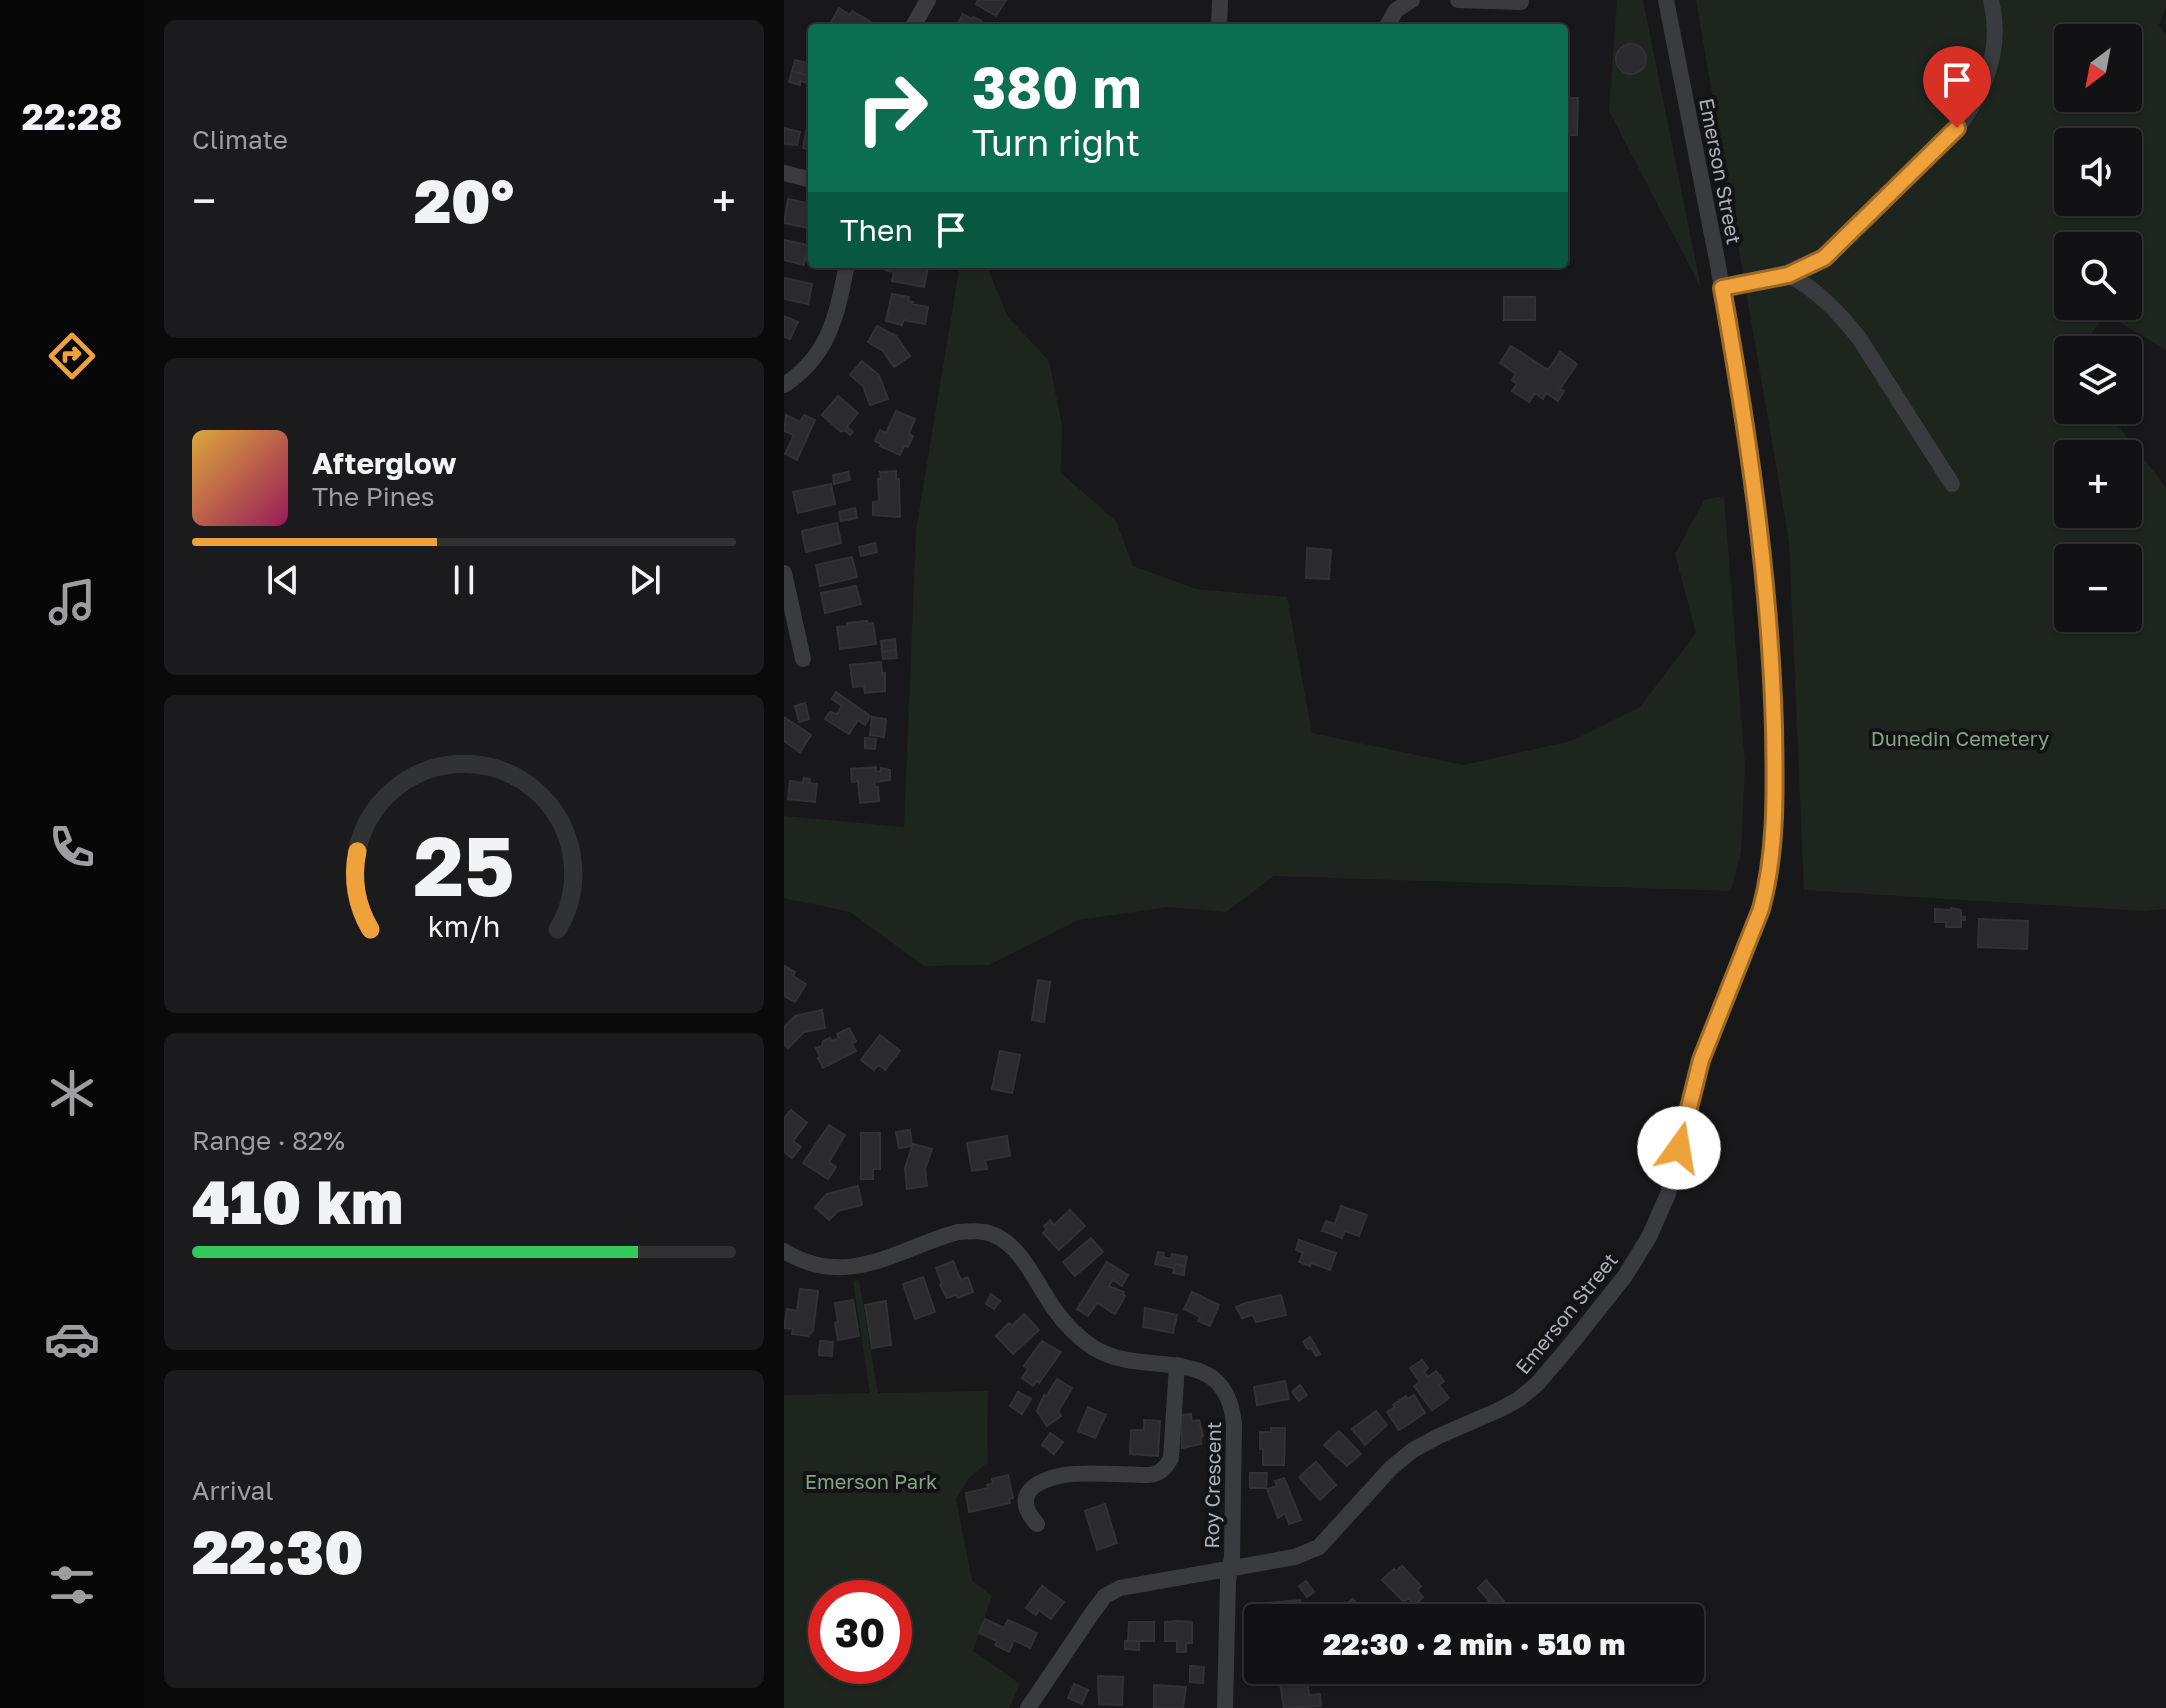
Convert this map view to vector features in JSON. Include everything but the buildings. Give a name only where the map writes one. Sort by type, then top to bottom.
[{"type":"street","points":[[914,24],[928,0]]},
{"type":"street","points":[[1219,24],[1220,0]]},
{"type":"street","points":[[1388,24],[1396,10],[1412,0]]},
{"type":"street","points":[[1458,0],[1521,2]]},
{"type":"street","name":"Emerson Street","points":[[1028,1708],[1095,1609],[1111,1591],[1295,1557],[1319,1547],[1391,1468],[1413,1450],[1519,1399],[1537,1384],[1625,1276],[1649,1237],[1668,1194],[1701,1060],[1767,887],[1774,841],[1775,772],[1769,635],[1747,440],[1722,288],[1666,0]]},
{"type":"street","points":[[1722,288],[1788,275],[1824,258],[1930,155],[1971,109],[1990,70],[1996,30],[1991,0]]},
{"type":"street","points":[[784,173],[808,179]]},
{"type":"street","points":[[784,385],[806,368],[829,336],[846,268]]},
{"type":"street","points":[[1788,275],[1805,284],[1845,320],[1952,484]]},
{"type":"street","points":[[784,573],[803,659]]},
{"type":"street","name":"Roy Crescent","points":[[784,1251],[831,1269],[855,1268],[958,1232],[994,1235],[1011,1246],[1056,1313],[1094,1348],[1131,1363],[1177,1365],[1202,1371],[1217,1381],[1233,1408],[1232,1557],[1225,1708]]},
{"type":"street","points":[[1037,1524],[1025,1507],[1024,1500],[1033,1488],[1053,1478],[1066,1475],[1148,1475],[1163,1470],[1171,1458],[1177,1365]]},
{"type":"green space","points":[[1617,0],[1643,0],[1701,288],[1609,111]]},
{"type":"green space","name":"Dunedin Cemetery","points":[[1696,0],[2166,0],[2159,25],[2166,35],[2166,350],[2116,320],[2142,320],[2142,232],[2054,232],[2054,320],[2102,320],[2090,336],[2054,336],[2054,424],[2118,424],[2129,440],[2054,440],[2054,528],[2142,528],[2142,456],[2166,487],[2166,909],[2144,911],[1804,890],[1789,541]]},
{"type":"green space","points":[[959,268],[988,268],[1008,317],[1049,361],[1062,425],[1061,473],[1116,521],[1133,566],[1196,589],[1287,597],[1312,733],[1464,765],[1571,741],[1640,707],[1696,633],[1675,554],[1704,500],[1724,496],[1745,765],[1741,852],[1731,891],[1274,876],[1226,912],[1169,907],[1078,920],[989,965],[924,966],[850,912],[784,898],[784,816],[904,827],[916,531]]},
{"type":"green space","name":"Emerson Park","points":[[859,1280],[878,1393],[988,1391],[987,1463],[968,1479],[956,1499],[972,1581],[992,1596],[973,1651],[1020,1684],[1009,1708],[784,1708],[784,1395],[870,1393],[853,1281]]},
{"type":"route","points":[[1679,1148],[1701,1060],[1761,909],[1774,841],[1775,772],[1769,635],[1747,440],[1722,288],[1788,275],[1824,258],[1957,128]]}]
